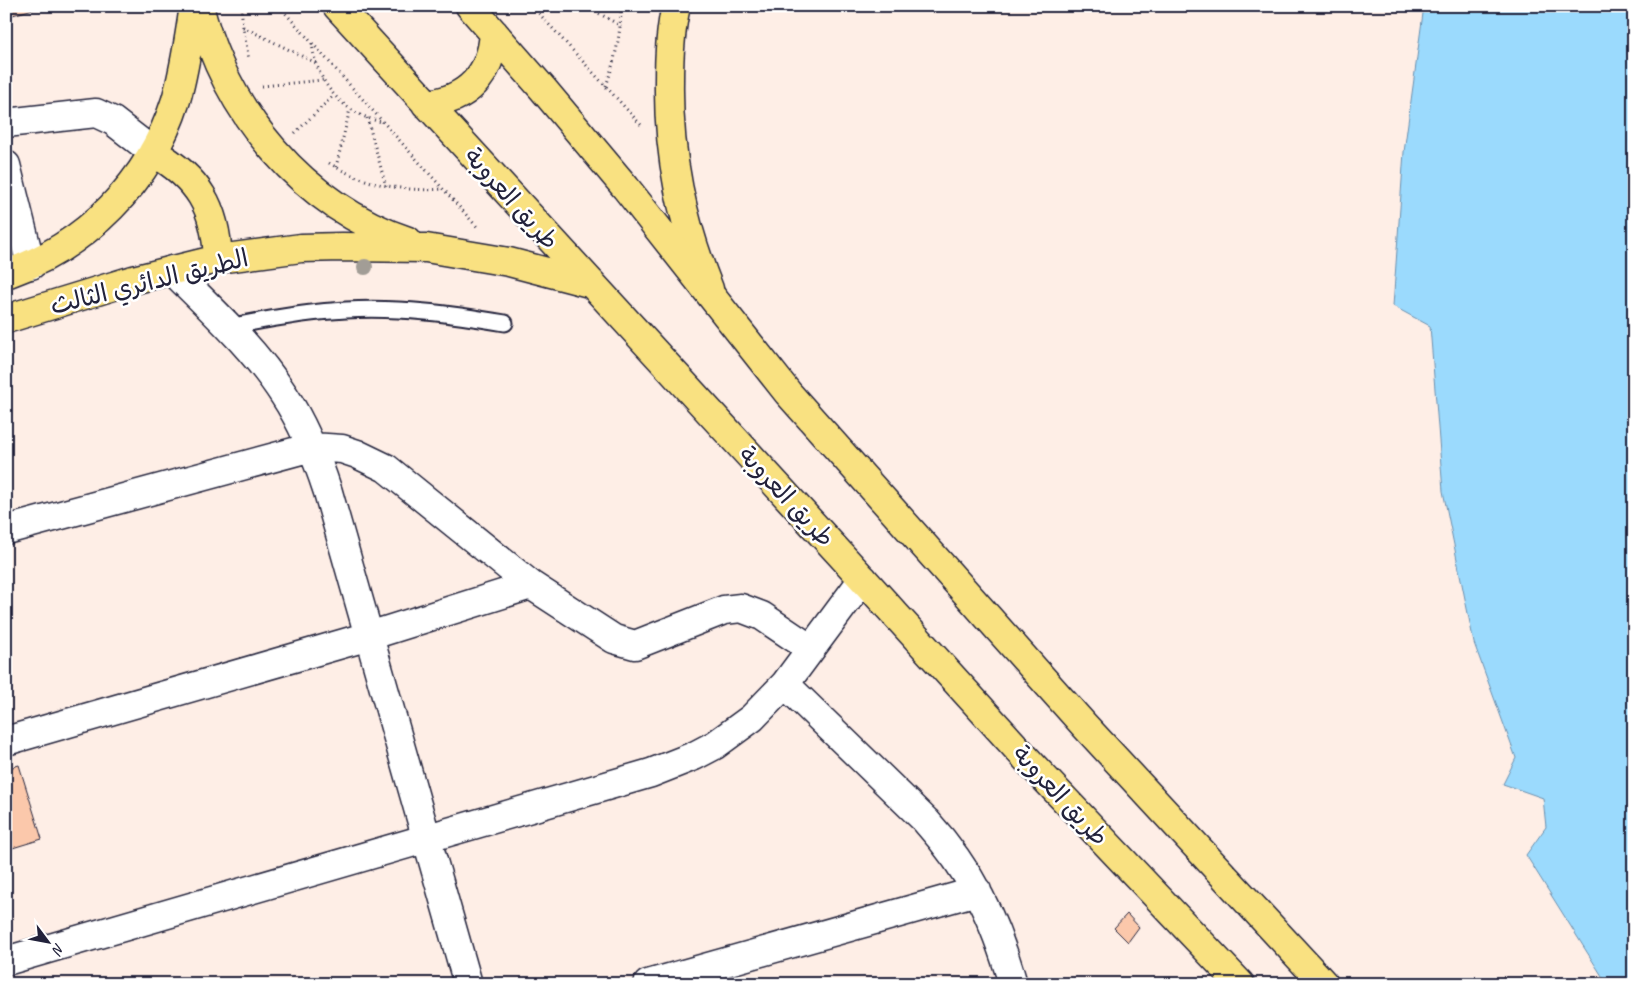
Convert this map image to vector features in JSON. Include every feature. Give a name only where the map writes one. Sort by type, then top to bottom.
[{"type":"main road","name":"الطريق الدائري الثالث","points":[[19,270],[56,252],[79,236],[120,198],[138,176],[153,152],[175,101],[184,64],[194,6]]},
{"type":"main road","points":[[199,6],[214,56],[228,86],[245,114],[287,165],[311,187],[351,215],[395,237],[426,248]]},
{"type":"main road","name":"طريق العروبة","points":[[337,6],[864,579],[1033,766],[1240,984]]},
{"type":"main road","points":[[470,6],[556,104],[788,393],[1084,726],[1324,984]]},
{"type":"main road","points":[[674,9],[668,92],[672,159],[692,244],[713,298]]},
{"type":"main road","points":[[426,104],[452,99],[475,83],[490,60],[494,33]]},
{"type":"main road","points":[[153,152],[184,173],[206,204],[213,221],[218,259]]},
{"type":"main road","name":"الطريق الدائري الثالث","points":[[6,319],[126,282],[172,270],[218,259],[301,248],[426,248],[509,262],[589,282]]},
{"type":"street","points":[[6,123],[96,113],[113,121],[153,152]]},
{"type":"street","points":[[6,165],[19,270]]},
{"type":"street","points":[[172,270],[228,327],[267,371],[300,420],[312,447],[328,492],[468,984]]},
{"type":"street","points":[[6,530],[312,447],[328,447],[350,452],[386,468],[531,584],[614,639],[635,645],[724,610],[741,608],[762,616],[810,649]]},
{"type":"street","points":[[6,961],[650,773],[694,756],[715,745],[770,702],[864,579]]},
{"type":"street","points":[[6,741],[369,636],[531,584]]},
{"type":"street","points":[[785,684],[926,821],[945,842],[977,891],[995,928],[1013,984]]},
{"type":"street","points":[[648,984],[977,891]]},
{"type":"lane","points":[[228,327],[305,314],[369,310],[426,311],[505,323]]},
{"type":"path","points":[[241,6],[242,27],[252,67]]},
{"type":"path","points":[[279,6],[509,262]]},
{"type":"path","points":[[532,6],[672,159]]},
{"type":"path","points":[[586,6],[621,26]]},
{"type":"path","points":[[606,86],[613,66],[621,26],[621,6]]},
{"type":"path","points":[[242,27],[316,63]]},
{"type":"path","points":[[312,43],[316,63],[323,80],[334,95],[350,109],[367,118],[384,122]]},
{"type":"path","points":[[257,80],[264,95]]},
{"type":"path","points":[[260,86],[323,80]]},
{"type":"path","points":[[300,140],[293,134],[334,95]]},
{"type":"path","points":[[336,167],[350,109]]},
{"type":"path","points":[[367,118],[386,186]]},
{"type":"path","points":[[328,162],[352,175],[386,186],[425,191],[444,190]]},
{"type":"water","points":[[1424,6],[1634,6],[1634,984],[1607,984],[1526,855],[1546,827],[1543,798],[1503,784],[1516,758],[1474,643],[1443,491],[1430,326],[1393,306],[1404,152]]},
{"type":"building","points":[[6,6],[32,6],[33,9],[6,17]]},
{"type":"building","points":[[19,765],[42,839],[6,850],[6,769]]},
{"type":"building","points":[[1127,914],[1139,927],[1128,942],[1114,928]]}]
